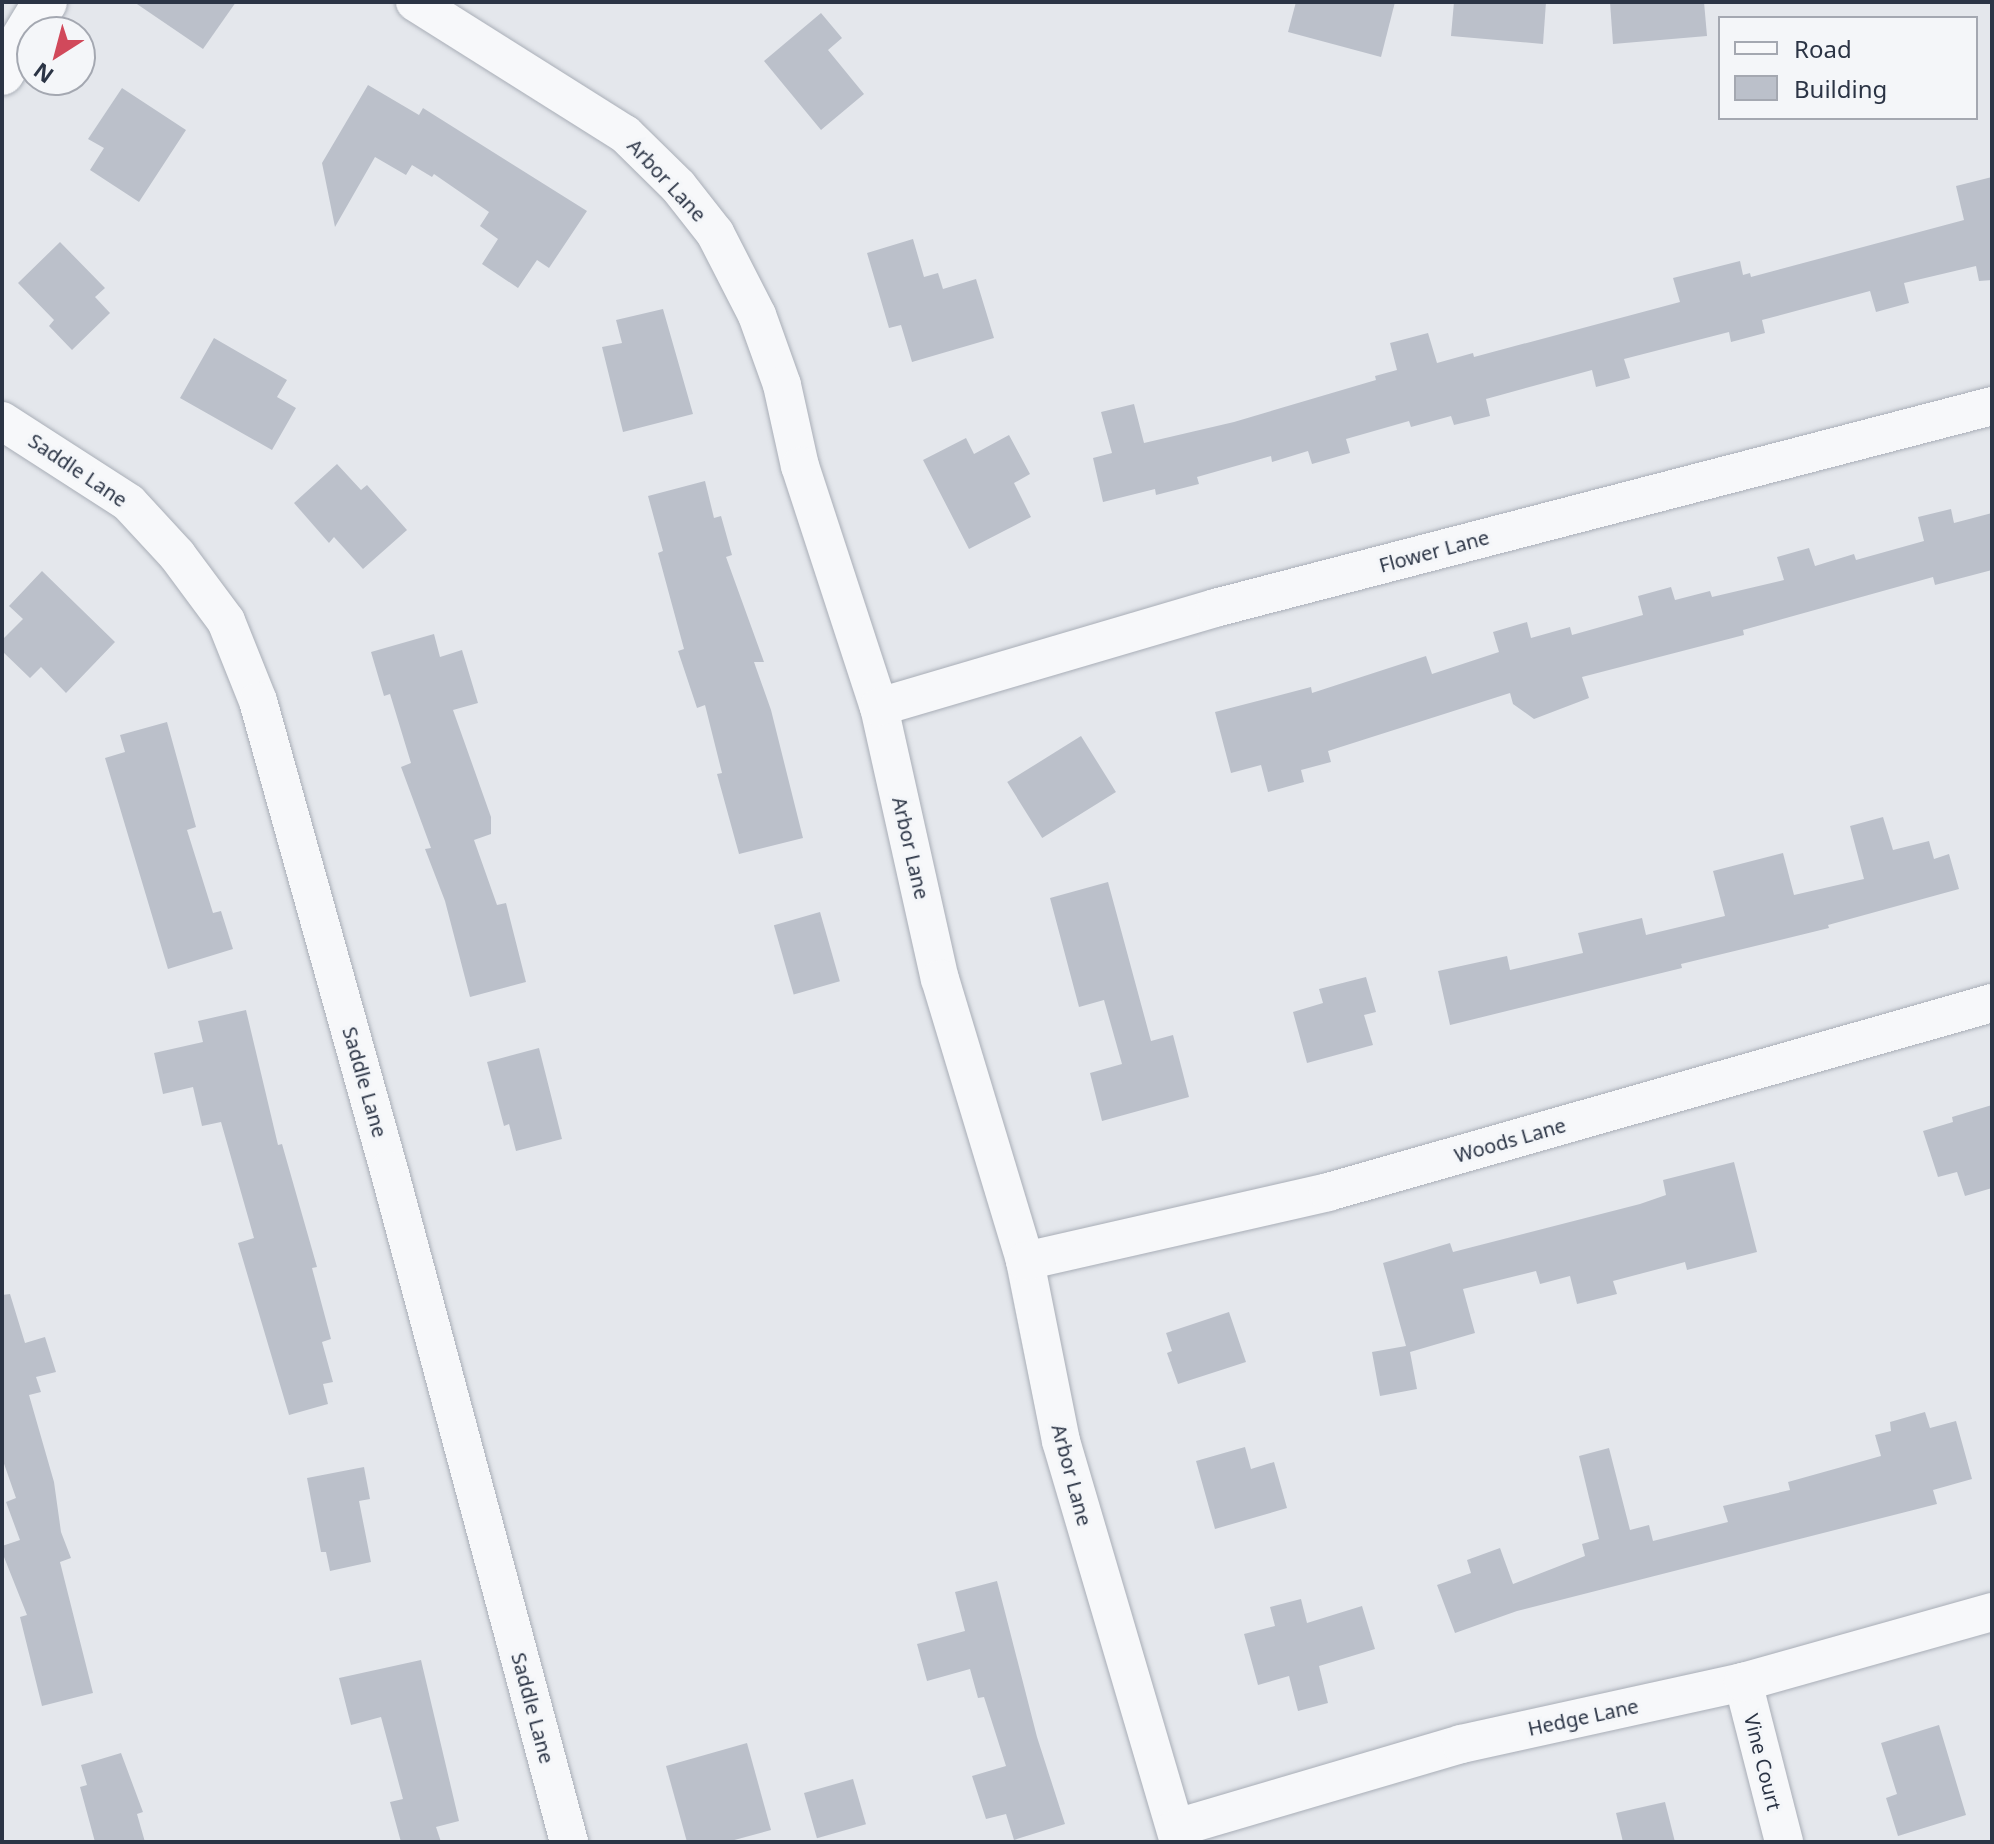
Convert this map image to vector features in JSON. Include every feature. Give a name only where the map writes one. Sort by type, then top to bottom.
[{"type":"street","points":[[2,73],[45,2]]},
{"type":"street","name":"Arbor Lane","points":[[415,2],[625,134],[678,186],[715,233],[757,315],[782,385],[800,466],[879,707],[940,979],[1025,1261],[1061,1441],[1178,1835]]},
{"type":"street","name":"Flower Lane","points":[[879,707],[1215,608],[1992,406]]},
{"type":"street","name":"Saddle Lane","points":[[2,421],[129,503],[177,555],[226,621],[258,701],[398,1201],[569,1842]]},
{"type":"street","name":"Woods Lane","points":[[1025,1261],[1328,1192],[1992,1003]]},
{"type":"street","name":"Hedge Lane","points":[[1178,1835],[1461,1744],[1743,1682],[1992,1612]]},
{"type":"street","name":"Vine Court","points":[[1743,1682],[1784,1842]]},
{"type":"building","points":[[134,2],[236,2],[203,49]]},
{"type":"building","points":[[1296,2],[1395,2],[1381,57],[1288,32]]},
{"type":"building","points":[[1454,2],[1546,2],[1543,44],[1451,36]]},
{"type":"building","points":[[1610,2],[1704,2],[1707,36],[1613,44]]},
{"type":"building","points":[[821,13],[842,38],[828,50],[864,94],[821,130],[764,61]]},
{"type":"building","points":[[368,85],[419,115],[423,108],[587,211],[549,268],[537,260],[518,288],[482,264],[498,239],[480,226],[489,212],[434,174],[432,177],[412,165],[406,175],[375,157],[335,227],[322,163]]},
{"type":"building","points":[[122,88],[186,130],[139,202],[90,170],[104,148],[88,139]]},
{"type":"building","points":[[1992,177],[1992,280],[1979,281],[1976,266],[1904,283],[1909,303],[1876,312],[1870,291],[1762,320],[1765,333],[1731,342],[1729,332],[1624,359],[1630,378],[1596,387],[1592,370],[1486,399],[1490,416],[1454,425],[1451,416],[1411,427],[1409,421],[1346,439],[1350,453],[1312,464],[1308,451],[1272,462],[1271,456],[1197,477],[1199,484],[1156,495],[1155,489],[1103,502],[1093,458],[1112,453],[1101,412],[1134,404],[1144,443],[1234,422],[1376,380],[1375,376],[1397,370],[1390,343],[1428,333],[1437,363],[1473,353],[1474,357],[1680,302],[1673,278],[1740,261],[1743,275],[1750,273],[1751,277],[1964,220],[1956,186]]},
{"type":"building","points":[[913,239],[924,277],[938,273],[943,289],[976,279],[994,338],[912,362],[901,325],[889,328],[867,253]]},
{"type":"building","points":[[60,242],[105,288],[95,297],[110,313],[72,350],[49,326],[54,320],[18,283]]},
{"type":"building","points":[[663,309],[693,414],[623,432],[602,347],[622,343],[616,320]]},
{"type":"building","points":[[214,338],[287,380],[277,397],[296,408],[272,450],[180,398]]},
{"type":"building","points":[[1009,435],[1030,474],[1014,483],[1031,517],[969,549],[923,460],[966,438],[974,454]]},
{"type":"building","points":[[337,464],[361,490],[367,485],[407,530],[363,569],[334,537],[329,543],[294,503]]},
{"type":"building","points":[[705,481],[714,518],[721,516],[732,555],[726,557],[764,662],[754,662],[771,710],[803,838],[739,854],[717,774],[722,773],[705,705],[697,708],[678,651],[684,649],[658,553],[663,551],[648,496]]},
{"type":"building","points":[[1951,509],[1954,523],[1992,513],[1992,570],[1935,585],[1933,577],[1743,630],[1744,635],[1582,677],[1589,698],[1534,719],[1513,704],[1510,693],[1328,751],[1331,762],[1301,770],[1304,782],[1268,792],[1261,765],[1231,773],[1215,712],[1311,687],[1312,693],[1426,656],[1432,674],[1499,652],[1493,632],[1527,622],[1531,638],[1570,627],[1572,635],[1643,615],[1638,596],[1671,587],[1675,600],[1710,591],[1712,597],[1784,580],[1777,557],[1809,548],[1815,566],[1854,554],[1856,560],[1924,541],[1918,517]]},
{"type":"building","points":[[42,571],[115,642],[66,693],[41,667],[30,678],[2,651],[2,640],[23,619],[9,606]]},
{"type":"building","points":[[434,634],[440,657],[462,650],[478,703],[453,710],[491,817],[491,834],[474,840],[497,905],[506,903],[526,982],[470,997],[445,901],[425,849],[431,848],[401,767],[411,763],[390,694],[384,696],[371,652]]},
{"type":"building","points":[[167,722],[196,827],[187,830],[213,913],[221,911],[233,949],[168,969],[105,758],[125,752],[120,735]]},
{"type":"building","points":[[1081,736],[1116,792],[1042,838],[1007,782]]},
{"type":"building","points":[[1883,817],[1893,850],[1929,841],[1934,859],[1949,854],[1959,889],[1828,925],[1829,928],[1681,964],[1682,968],[1450,1025],[1438,971],[1507,956],[1510,970],[1583,953],[1578,933],[1642,918],[1646,935],[1725,916],[1713,871],[1783,853],[1794,895],[1864,879],[1850,826]]},
{"type":"building","points":[[1108,882],[1151,1041],[1173,1035],[1189,1097],[1102,1121],[1090,1073],[1122,1064],[1104,1000],[1079,1007],[1050,898]]},
{"type":"building","points":[[820,912],[840,981],[794,994],[774,925]]},
{"type":"building","points":[[1366,977],[1376,1012],[1364,1015],[1373,1045],[1307,1063],[1293,1012],[1323,1003],[1319,989]]},
{"type":"building","points":[[246,1010],[278,1145],[282,1144],[317,1267],[312,1268],[331,1339],[322,1342],[333,1382],[323,1384],[328,1404],[289,1415],[238,1243],[254,1238],[221,1122],[202,1126],[193,1087],[163,1094],[154,1053],[203,1042],[198,1021]]},
{"type":"building","points":[[539,1048],[562,1139],[516,1151],[509,1124],[504,1126],[487,1062]]},
{"type":"building","points":[[1992,1105],[1992,1188],[1965,1196],[1957,1172],[1938,1177],[1923,1131],[1953,1122],[1952,1117]]},
{"type":"building","points":[[1734,1162],[1757,1252],[1687,1270],[1685,1262],[1613,1281],[1617,1294],[1577,1304],[1570,1276],[1540,1284],[1536,1271],[1463,1289],[1475,1333],[1410,1352],[1417,1389],[1380,1396],[1372,1352],[1406,1346],[1383,1263],[1450,1243],[1453,1252],[1640,1204],[1666,1195],[1663,1180]]},
{"type":"building","points":[[10,1294],[25,1343],[45,1337],[56,1372],[36,1377],[41,1392],[29,1395],[54,1482],[61,1532],[71,1558],[60,1562],[93,1693],[42,1706],[20,1617],[27,1615],[2,1552],[2,1546],[20,1540],[6,1502],[16,1498],[2,1458],[2,1295]]},
{"type":"building","points":[[1229,1312],[1246,1362],[1178,1384],[1167,1353],[1172,1351],[1166,1333]]},
{"type":"building","points":[[1925,1412],[1930,1428],[1956,1421],[1972,1479],[1933,1490],[1937,1504],[1517,1611],[1455,1633],[1437,1585],[1471,1573],[1467,1560],[1500,1548],[1513,1584],[1585,1556],[1582,1544],[1599,1539],[1579,1456],[1609,1448],[1630,1530],[1649,1525],[1653,1541],[1728,1522],[1723,1506],[1790,1490],[1788,1482],[1881,1456],[1875,1435],[1891,1431],[1890,1422]]},
{"type":"building","points":[[1245,1447],[1251,1469],[1274,1462],[1287,1508],[1215,1529],[1196,1461]]},
{"type":"building","points":[[364,1467],[370,1499],[359,1501],[371,1562],[330,1571],[326,1552],[321,1552],[307,1478]]},
{"type":"building","points":[[997,1581],[1037,1737],[1065,1824],[1014,1840],[1006,1814],[986,1819],[972,1776],[1006,1766],[984,1697],[978,1698],[970,1669],[927,1681],[917,1644],[965,1631],[955,1592]]},
{"type":"building","points":[[1301,1599],[1307,1623],[1362,1606],[1375,1649],[1319,1666],[1328,1703],[1298,1711],[1289,1676],[1258,1685],[1244,1634],[1275,1626],[1270,1607]]},
{"type":"building","points":[[421,1660],[459,1821],[436,1827],[441,1842],[401,1842],[390,1802],[403,1799],[381,1717],[351,1725],[339,1678]]},
{"type":"building","points":[[1939,1725],[1966,1815],[1898,1836],[1886,1798],[1897,1794],[1881,1743]]},
{"type":"building","points":[[747,1743],[771,1830],[727,1842],[687,1842],[666,1766]]},
{"type":"building","points":[[121,1753],[143,1812],[137,1814],[145,1842],[95,1842],[80,1787],[87,1785],[81,1765]]},
{"type":"building","points":[[853,1779],[866,1824],[817,1838],[804,1793]]},
{"type":"building","points":[[1665,1802],[1675,1842],[1623,1842],[1616,1813]]}]
